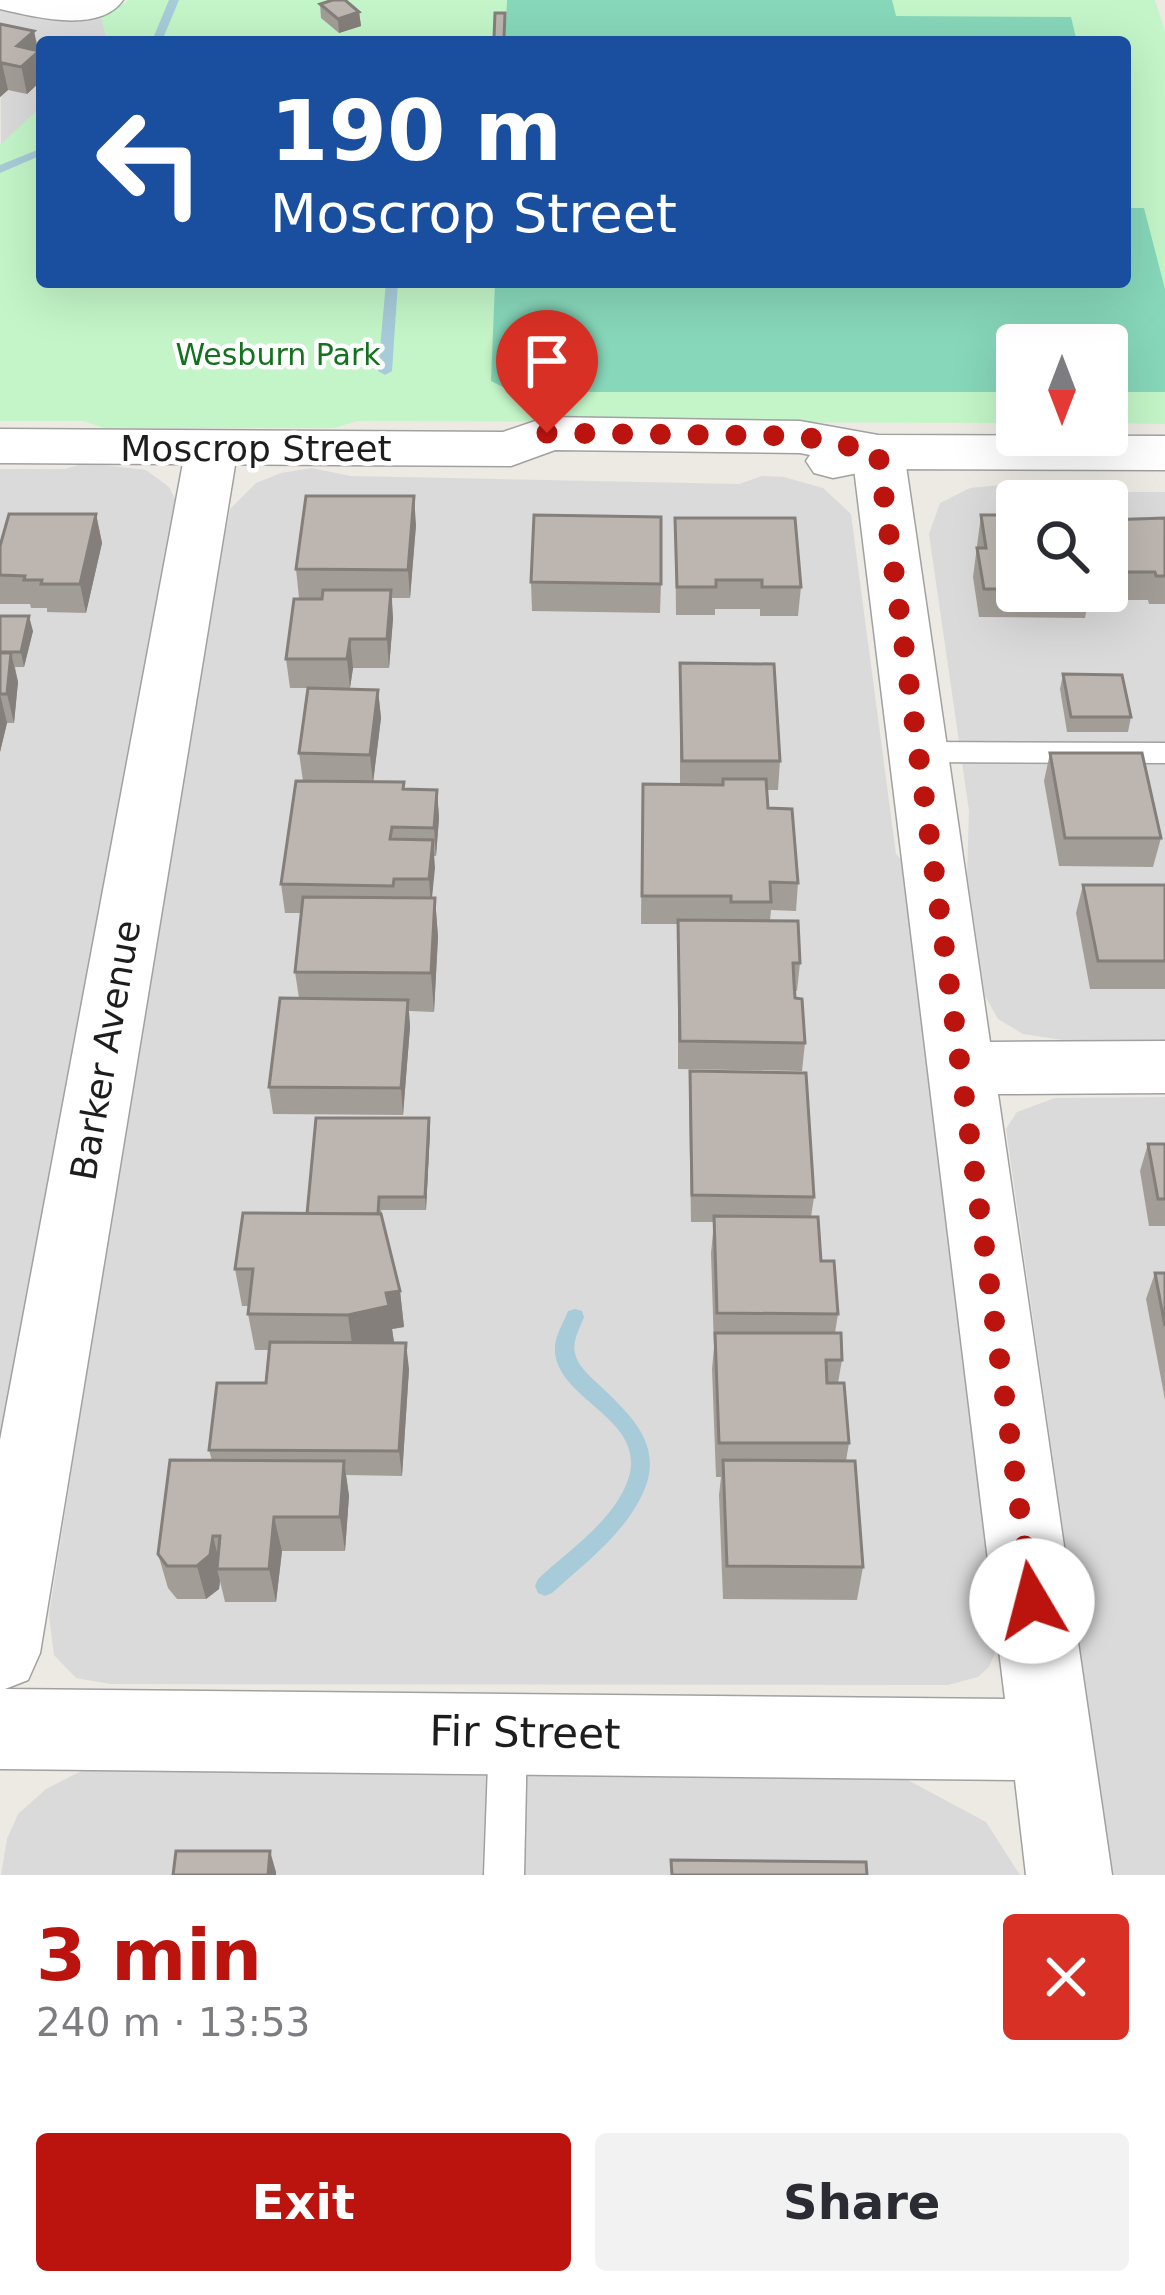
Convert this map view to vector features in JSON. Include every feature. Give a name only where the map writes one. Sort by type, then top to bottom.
[{"type":"street","points":[[14,0],[49,8],[94,4]]},
{"type":"street","name":"Moscrop Street","points":[[0,446],[511,449],[538,464],[803,467],[878,452],[1165,453]]},
{"type":"street","name":"Barker Avenue","points":[[0,1653],[212,447]]},
{"type":"street","points":[[878,452],[1069,1875]]},
{"type":"street","points":[[962,1068],[1165,1067]]},
{"type":"street","name":"Fir Street","points":[[0,1729],[1051,1740]]},
{"type":"lane","points":[[919,752],[1165,753]]},
{"type":"lane","points":[[504,1875],[508,1731]]},
{"type":"shaded area","points":[[0,9],[55,20],[101,17],[107,36],[36,36],[36,112],[1,146]]},
{"type":"shaded area","points":[[86,463],[146,470],[169,487],[178,505],[0,1490],[0,469],[65,469]]},
{"type":"shaded area","points":[[312,468],[350,476],[739,484],[762,476],[784,477],[823,488],[851,514],[896,854],[910,869],[1001,1639],[989,1667],[978,1677],[948,1685],[110,1684],[76,1678],[54,1655],[49,1615],[189,719],[230,509],[256,483]]},
{"type":"shaded area","points":[[996,485],[996,612],[1128,612],[1128,492],[1165,492],[1165,1040],[1062,1040],[1023,1034],[998,1019],[985,996],[967,874],[969,811],[929,534],[940,503],[970,488]]},
{"type":"shaded area","points":[[1165,1097],[1165,1875],[1112,1875],[1006,1129],[1017,1112],[1055,1098]]},
{"type":"shaded area","points":[[97,1763],[893,1772],[986,1822],[1020,1875],[1,1875],[7,1839],[18,1814],[46,1789]]},
{"type":"green space","name":"Wesburn Park","points":[[129,0],[1155,0],[1165,32],[1165,424],[1128,423],[1128,324],[996,324],[996,423],[358,421],[334,428],[104,428],[83,421],[0,421],[0,145],[36,112],[36,288],[1131,288],[1131,36],[106,36],[101,17]]},
{"type":"green space","points":[[507,0],[892,0],[896,16],[1071,17],[1076,36],[505,36]]},
{"type":"green space","points":[[1131,208],[1144,208],[1165,289],[1165,392],[1128,392],[1128,324],[996,324],[996,392],[513,392],[491,381],[495,288],[1131,288]]},
{"type":"building","points":[[345,0],[359,12],[338,19],[320,4]]},
{"type":"building","points":[[495,13],[505,13],[504,36],[494,36]]},
{"type":"building","points":[[0,24],[34,31],[17,46],[36,54],[21,67],[0,65]]},
{"type":"building","points":[[306,496],[414,496],[408,570],[296,569]]},
{"type":"building","points":[[9,514],[96,514],[80,584],[41,584],[42,580],[24,580],[25,576],[0,575],[0,546]]},
{"type":"building","points":[[534,515],[661,517],[661,584],[531,582]]},
{"type":"building","points":[[981,515],[996,515],[996,589],[984,589],[977,548],[986,548]]},
{"type":"building","points":[[675,518],[795,518],[801,587],[762,587],[762,580],[716,580],[716,587],[677,587]]},
{"type":"building","points":[[1165,518],[1165,576],[1128,572],[1128,519]]},
{"type":"building","points":[[323,590],[391,590],[387,639],[350,639],[347,659],[286,659],[294,599],[322,599]]},
{"type":"building","points":[[0,616],[29,616],[21,652],[0,652]]},
{"type":"building","points":[[0,653],[11,653],[7,694],[0,694]]},
{"type":"building","points":[[680,663],[774,664],[780,761],[682,761]]},
{"type":"building","points":[[1063,674],[1122,675],[1131,717],[1071,717]]},
{"type":"building","points":[[308,688],[378,690],[370,755],[299,753]]},
{"type":"building","points":[[1050,753],[1142,753],[1161,838],[1065,838]]},
{"type":"building","points":[[723,779],[766,779],[768,808],[792,809],[798,883],[770,882],[771,902],[731,902],[731,896],[642,896],[643,784],[723,785]]},
{"type":"building","points":[[296,781],[404,782],[403,789],[437,790],[434,828],[392,827],[390,839],[433,840],[429,879],[394,879],[393,886],[281,884]]},
{"type":"building","points":[[1083,885],[1165,885],[1165,961],[1098,961]]},
{"type":"building","points":[[303,897],[435,898],[431,973],[295,972]]},
{"type":"building","points":[[678,920],[798,921],[800,963],[793,963],[794,983],[795,998],[802,999],[805,1043],[680,1041]]},
{"type":"building","points":[[280,998],[408,1000],[401,1088],[269,1087]]},
{"type":"building","points":[[690,1071],[806,1073],[814,1197],[692,1195]]},
{"type":"building","points":[[316,1118],[429,1118],[425,1197],[379,1197],[378,1214],[307,1214]]},
{"type":"building","points":[[1148,1144],[1165,1144],[1165,1199],[1158,1199]]},
{"type":"building","points":[[243,1213],[381,1214],[400,1291],[386,1293],[389,1306],[348,1315],[248,1314],[253,1269],[235,1269]]},
{"type":"building","points":[[714,1216],[818,1217],[821,1261],[834,1261],[838,1314],[717,1313]]},
{"type":"building","points":[[1155,1273],[1165,1273],[1165,1326]]},
{"type":"building","points":[[715,1333],[841,1333],[842,1360],[826,1360],[827,1383],[844,1383],[849,1443],[719,1443]]},
{"type":"building","points":[[270,1342],[406,1343],[399,1451],[209,1450],[217,1383],[266,1383]]},
{"type":"building","points":[[170,1460],[344,1461],[340,1517],[274,1517],[269,1569],[217,1569],[220,1536],[213,1536],[210,1555],[197,1566],[167,1566],[158,1554]]},
{"type":"building","points":[[723,1460],[855,1461],[863,1567],[727,1566]]},
{"type":"building","points":[[176,1851],[270,1851],[268,1875],[173,1875]]},
{"type":"building","points":[[671,1860],[866,1862],[867,1875],[672,1875]]},
{"type":"waterway","points":[[159,36],[174,0]]},
{"type":"waterway","points":[[0,169],[36,154]]},
{"type":"waterway","points":[[385,371],[392,288]]},
{"type":"waterway","points":[[545,1586],[615,1518],[634,1491],[641,1468],[639,1447],[629,1429],[571,1368],[565,1349],[575,1317]]},
{"type":"route","points":[[547,433],[800,436],[878,452],[1032,1601]]}]
